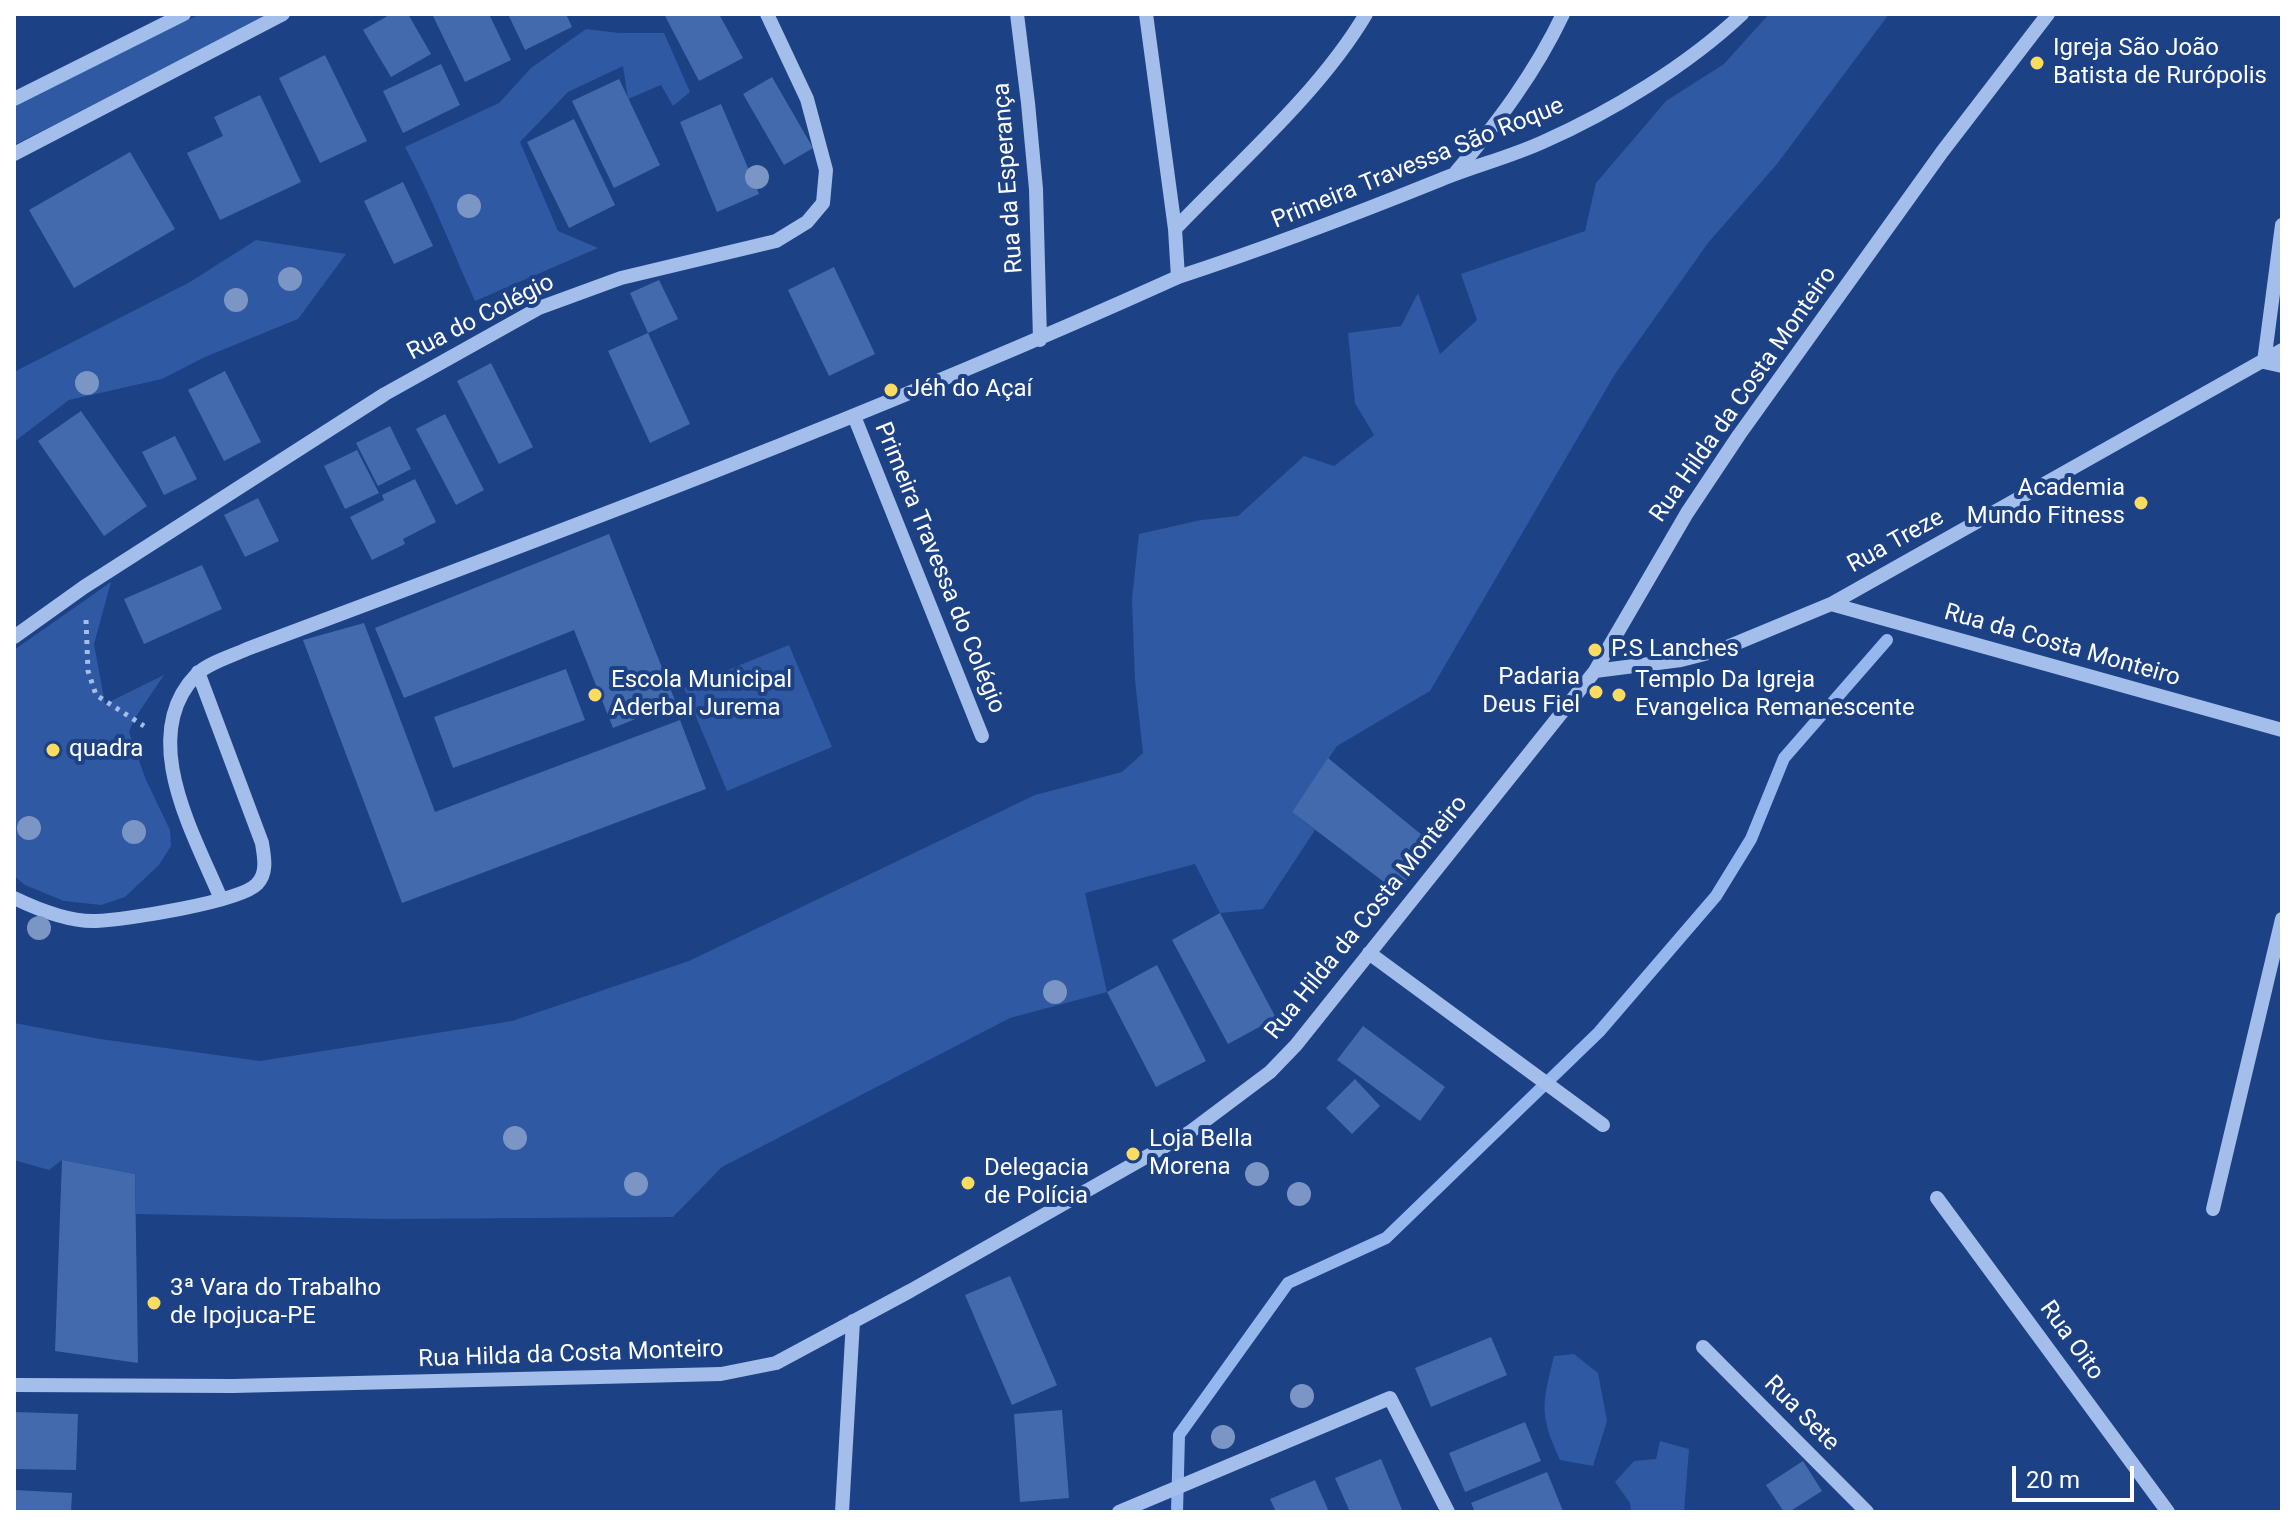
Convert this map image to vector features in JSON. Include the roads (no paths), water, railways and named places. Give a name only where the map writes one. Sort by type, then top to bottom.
[{"type":"street","points":[[14,99],[184,14]]},
{"type":"street","points":[[14,154],[283,14]]},
{"type":"street","name":"Rua do Colégio","points":[[14,637],[84,587],[385,394],[539,308],[621,278],[776,241],[807,222],[823,203],[826,170],[807,99],[767,14]]},
{"type":"street","name":"Rua da Esperança","points":[[1017,14],[1036,189],[1040,340]]},
{"type":"street","points":[[221,899],[173,779],[169,742],[178,704],[198,672],[247,649],[610,513],[854,416],[1040,340],[1178,277],[1175,229],[1146,14]]},
{"type":"street","points":[[1175,229],[1307,93],[1343,52],[1366,14]]},
{"type":"street","points":[[1455,174],[1503,117],[1543,56],[1563,14]]},
{"type":"street","name":"Primeira Travessa São Roque","points":[[1178,277],[1277,245],[1543,142],[1638,92],[1688,58],[1742,14]]},
{"type":"street","name":"Rua Hilda da Costa Monteiro","points":[[14,1385],[233,1386],[721,1374],[776,1363],[910,1291],[1190,1132],[1270,1072],[1287,1054],[1595,671],[1670,540],[1739,435],[1942,152],[2048,14]]},
{"type":"street","points":[[2282,225],[2264,362],[2282,366]]},
{"type":"street","name":"Rua Treze","points":[[1595,671],[1681,660],[1720,650],[1831,604],[2282,350]]},
{"type":"street","name":"Primeira Travessa do Colégio","points":[[854,416],[982,736]]},
{"type":"street","name":"Rua da Costa Monteiro","points":[[1831,604],[2282,730]]},
{"type":"street","points":[[14,898],[40,910],[94,921],[185,908],[221,899],[257,884],[265,867],[262,843],[198,672]]},
{"type":"street","points":[[2213,1209],[2282,919]]},
{"type":"street","points":[[1369,953],[1603,1125]]},
{"type":"street","name":"Rua Oito","points":[[1937,1198],[2168,1512]]},
{"type":"street","points":[[842,1512],[853,1321]]},
{"type":"street","name":"Rua Sete","points":[[1703,1347],[1867,1512]]},
{"type":"street","points":[[1119,1512],[1390,1398],[1448,1512]]},
{"type":"waterway","points":[[1177,1512],[1179,1435],[1288,1283],[1386,1238],[1599,1032],[1716,896],[1751,839],[1784,758],[1887,640]]},
{"type":"place","name":"Igreja São João Batista de Rurópolis","points":[[2037,63]]},
{"type":"place","name":"Jéh do Açaí","points":[[891,390]]},
{"type":"place","name":"Academia Mundo Fitness","points":[[2141,503]]},
{"type":"place","name":"P.S Lanches","points":[[1595,650]]},
{"type":"place","name":"Padaria Deus Fiel","points":[[1596,692]]},
{"type":"place","name":"Escola Municipal Aderbal Jurema","points":[[595,695]]},
{"type":"place","name":"Templo Da Igreja Evangelica Remanescente","points":[[1619,695]]},
{"type":"place","name":"quadra","points":[[53,750]]},
{"type":"place","name":"Loja Bella Morena","points":[[1133,1154]]},
{"type":"place","name":"Delegacia de Polícia","points":[[968,1183]]},
{"type":"place","name":"3ª Vara do Trabalho de Ipojuca-PE","points":[[154,1303]]}]
